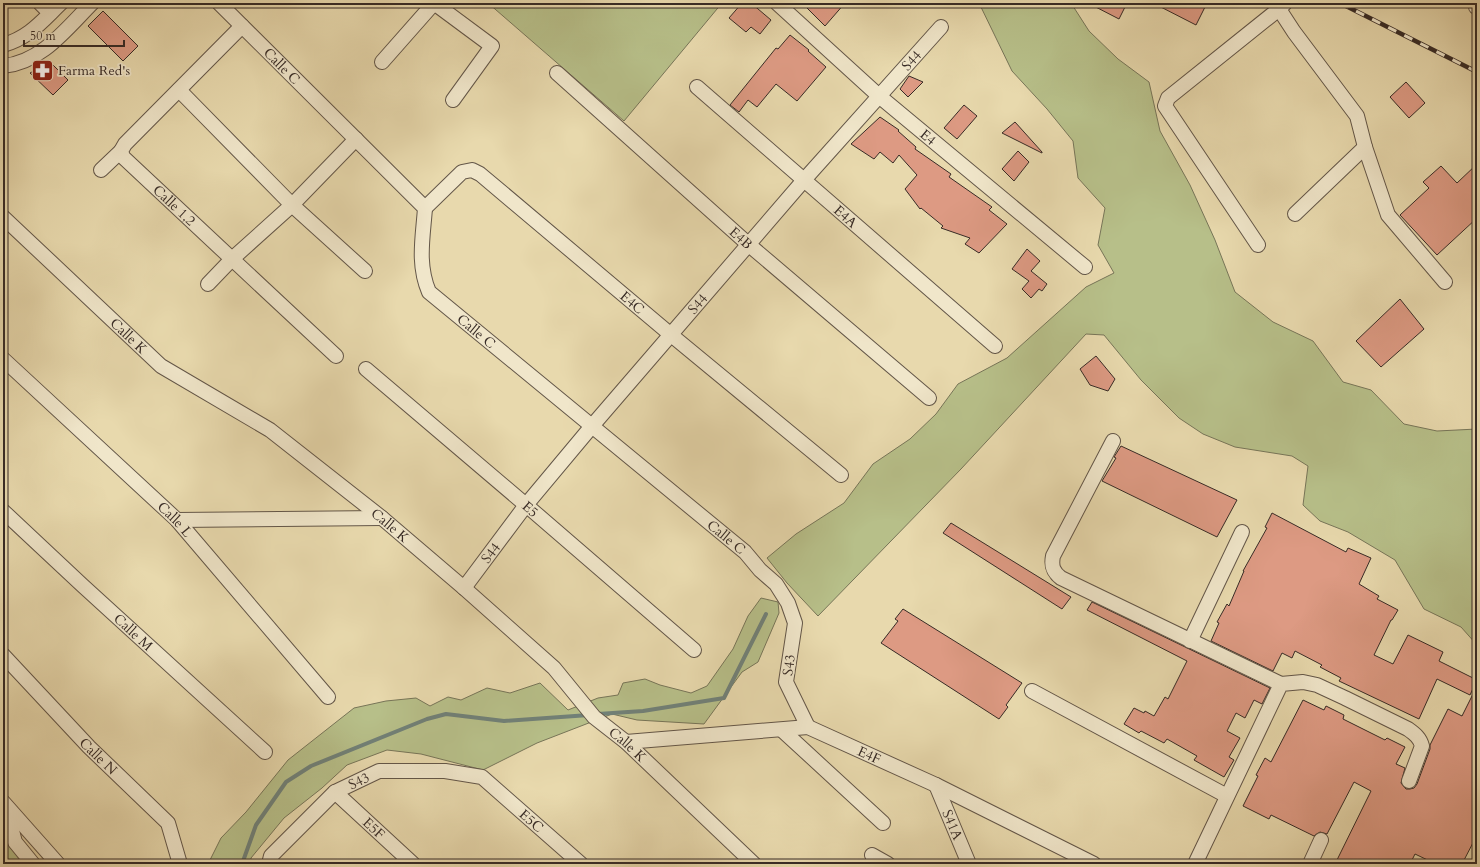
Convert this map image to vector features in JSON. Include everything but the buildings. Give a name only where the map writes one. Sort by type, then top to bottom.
[{"type":"street","points":[[40,3],[50,13]]},
{"type":"street","points":[[3,45],[15,42],[35,29],[60,3]]},
{"type":"street","points":[[3,66],[14,65],[44,50],[92,3]]},
{"type":"street","name":"Calle C","points":[[219,3],[425,208],[421,262],[424,279],[429,292],[744,552],[760,570],[776,584],[788,602],[795,623]]},
{"type":"street","points":[[382,62],[434,3],[492,46],[453,100]]},
{"type":"street","name":"E4","points":[[777,3],[879,96],[1085,266]]},
{"type":"street","points":[[1258,244],[1165,106],[1168,98],[1282,6],[1294,32],[1357,116],[1365,148],[1388,215],[1445,282]]},
{"type":"street","points":[[101,170],[242,26]]},
{"type":"street","name":"S44","points":[[464,588],[526,505],[670,334],[940,27]]},
{"type":"street","name":"E4B","points":[[557,74],[748,244],[929,398]]},
{"type":"street","name":"E4A","points":[[697,87],[995,346]]},
{"type":"street","points":[[179,90],[292,205],[365,271]]},
{"type":"street","points":[[208,284],[232,259],[292,205],[356,139]]},
{"type":"street","points":[[1295,214],[1365,148]]},
{"type":"street","name":"Calle 1,2","points":[[121,151],[123,157],[336,356]]},
{"type":"street","name":"E4C","points":[[425,208],[462,172],[472,170],[480,174],[670,334],[841,475]]},
{"type":"street","name":"Calle K","points":[[3,217],[161,366],[270,430],[382,518],[464,588],[554,668],[594,717],[626,742],[754,864]]},
{"type":"street","name":"Calle L","points":[[3,359],[177,520],[328,697]]},
{"type":"street","name":"E5","points":[[366,369],[694,650]]},
{"type":"street","points":[[1113,441],[1053,556],[1053,570],[1061,578],[1281,684],[1303,682],[1317,685],[1408,730],[1416,735],[1421,741],[1422,746],[1409,781]]},
{"type":"street","name":"Calle M","points":[[3,511],[265,752]]},
{"type":"street","points":[[177,520],[382,518]]},
{"type":"street","points":[[1190,641],[1242,532]]},
{"type":"street","name":"S43","points":[[795,623],[786,682],[808,727]]},
{"type":"street","name":"Calle N","points":[[3,655],[89,747],[168,823],[180,864]]},
{"type":"street","points":[[1195,864],[1281,684]]},
{"type":"street","points":[[1032,691],[1227,796]]},
{"type":"street","points":[[626,742],[808,727]]},
{"type":"street","name":"E4F","points":[[808,727],[936,786],[1094,864]]},
{"type":"street","points":[[782,730],[883,823]]},
{"type":"street","name":"S43","points":[[269,864],[272,856],[334,792],[378,771],[445,771],[482,777]]},
{"type":"street","name":"E5C","points":[[482,777],[581,864]]},
{"type":"street","name":"S41A","points":[[936,786],[969,864]]},
{"type":"street","name":"E5F","points":[[334,792],[413,864]]},
{"type":"street","points":[[4,800],[15,842],[33,864]]},
{"type":"street","points":[[4,800],[58,864]]},
{"type":"street","points":[[1310,864],[1321,840]]},
{"type":"street","points":[[872,855],[888,864]]},
{"type":"green space","points":[[488,3],[722,3],[624,121]]},
{"type":"green space","points":[[979,3],[1071,3],[1089,31],[1118,59],[1149,82],[1160,131],[1190,185],[1215,240],[1235,292],[1273,322],[1313,341],[1343,382],[1371,390],[1404,424],[1437,431],[1477,429],[1477,645],[1461,627],[1424,609],[1395,560],[1348,532],[1320,521],[1303,505],[1308,466],[1292,456],[1235,447],[1203,434],[1179,418],[1141,380],[1104,335],[1086,334],[961,469],[818,616],[787,583],[767,558],[796,534],[844,503],[873,464],[910,439],[936,414],[958,384],[1007,358],[1086,287],[1114,273],[1098,245],[1105,208],[1078,178],[1073,141],[1047,109],[1012,71]]},
{"type":"green space","points":[[761,598],[778,602],[779,613],[758,662],[742,672],[704,724],[637,720],[612,714],[537,743],[483,770],[421,754],[387,750],[347,765],[322,788],[284,818],[251,858],[251,864],[208,864],[221,838],[246,812],[288,760],[354,708],[386,701],[416,698],[430,706],[448,697],[461,700],[487,688],[510,693],[540,683],[568,710],[598,698],[618,695],[623,683],[645,679],[660,685],[691,693],[707,686],[733,649],[748,616]]},
{"type":"green space","points":[[3,833],[15,842],[33,864],[3,864]]},
{"type":"waterway","points":[[598,714],[643,711],[724,698],[766,614]]},
{"type":"waterway","points":[[242,864],[256,825],[286,782],[311,766],[427,719],[446,714],[504,721],[589,715]]},
{"type":"railway","points":[[1340,3],[1477,72]]},
{"type":"place","name":"Farma Red's","points":[[43,70]]}]
